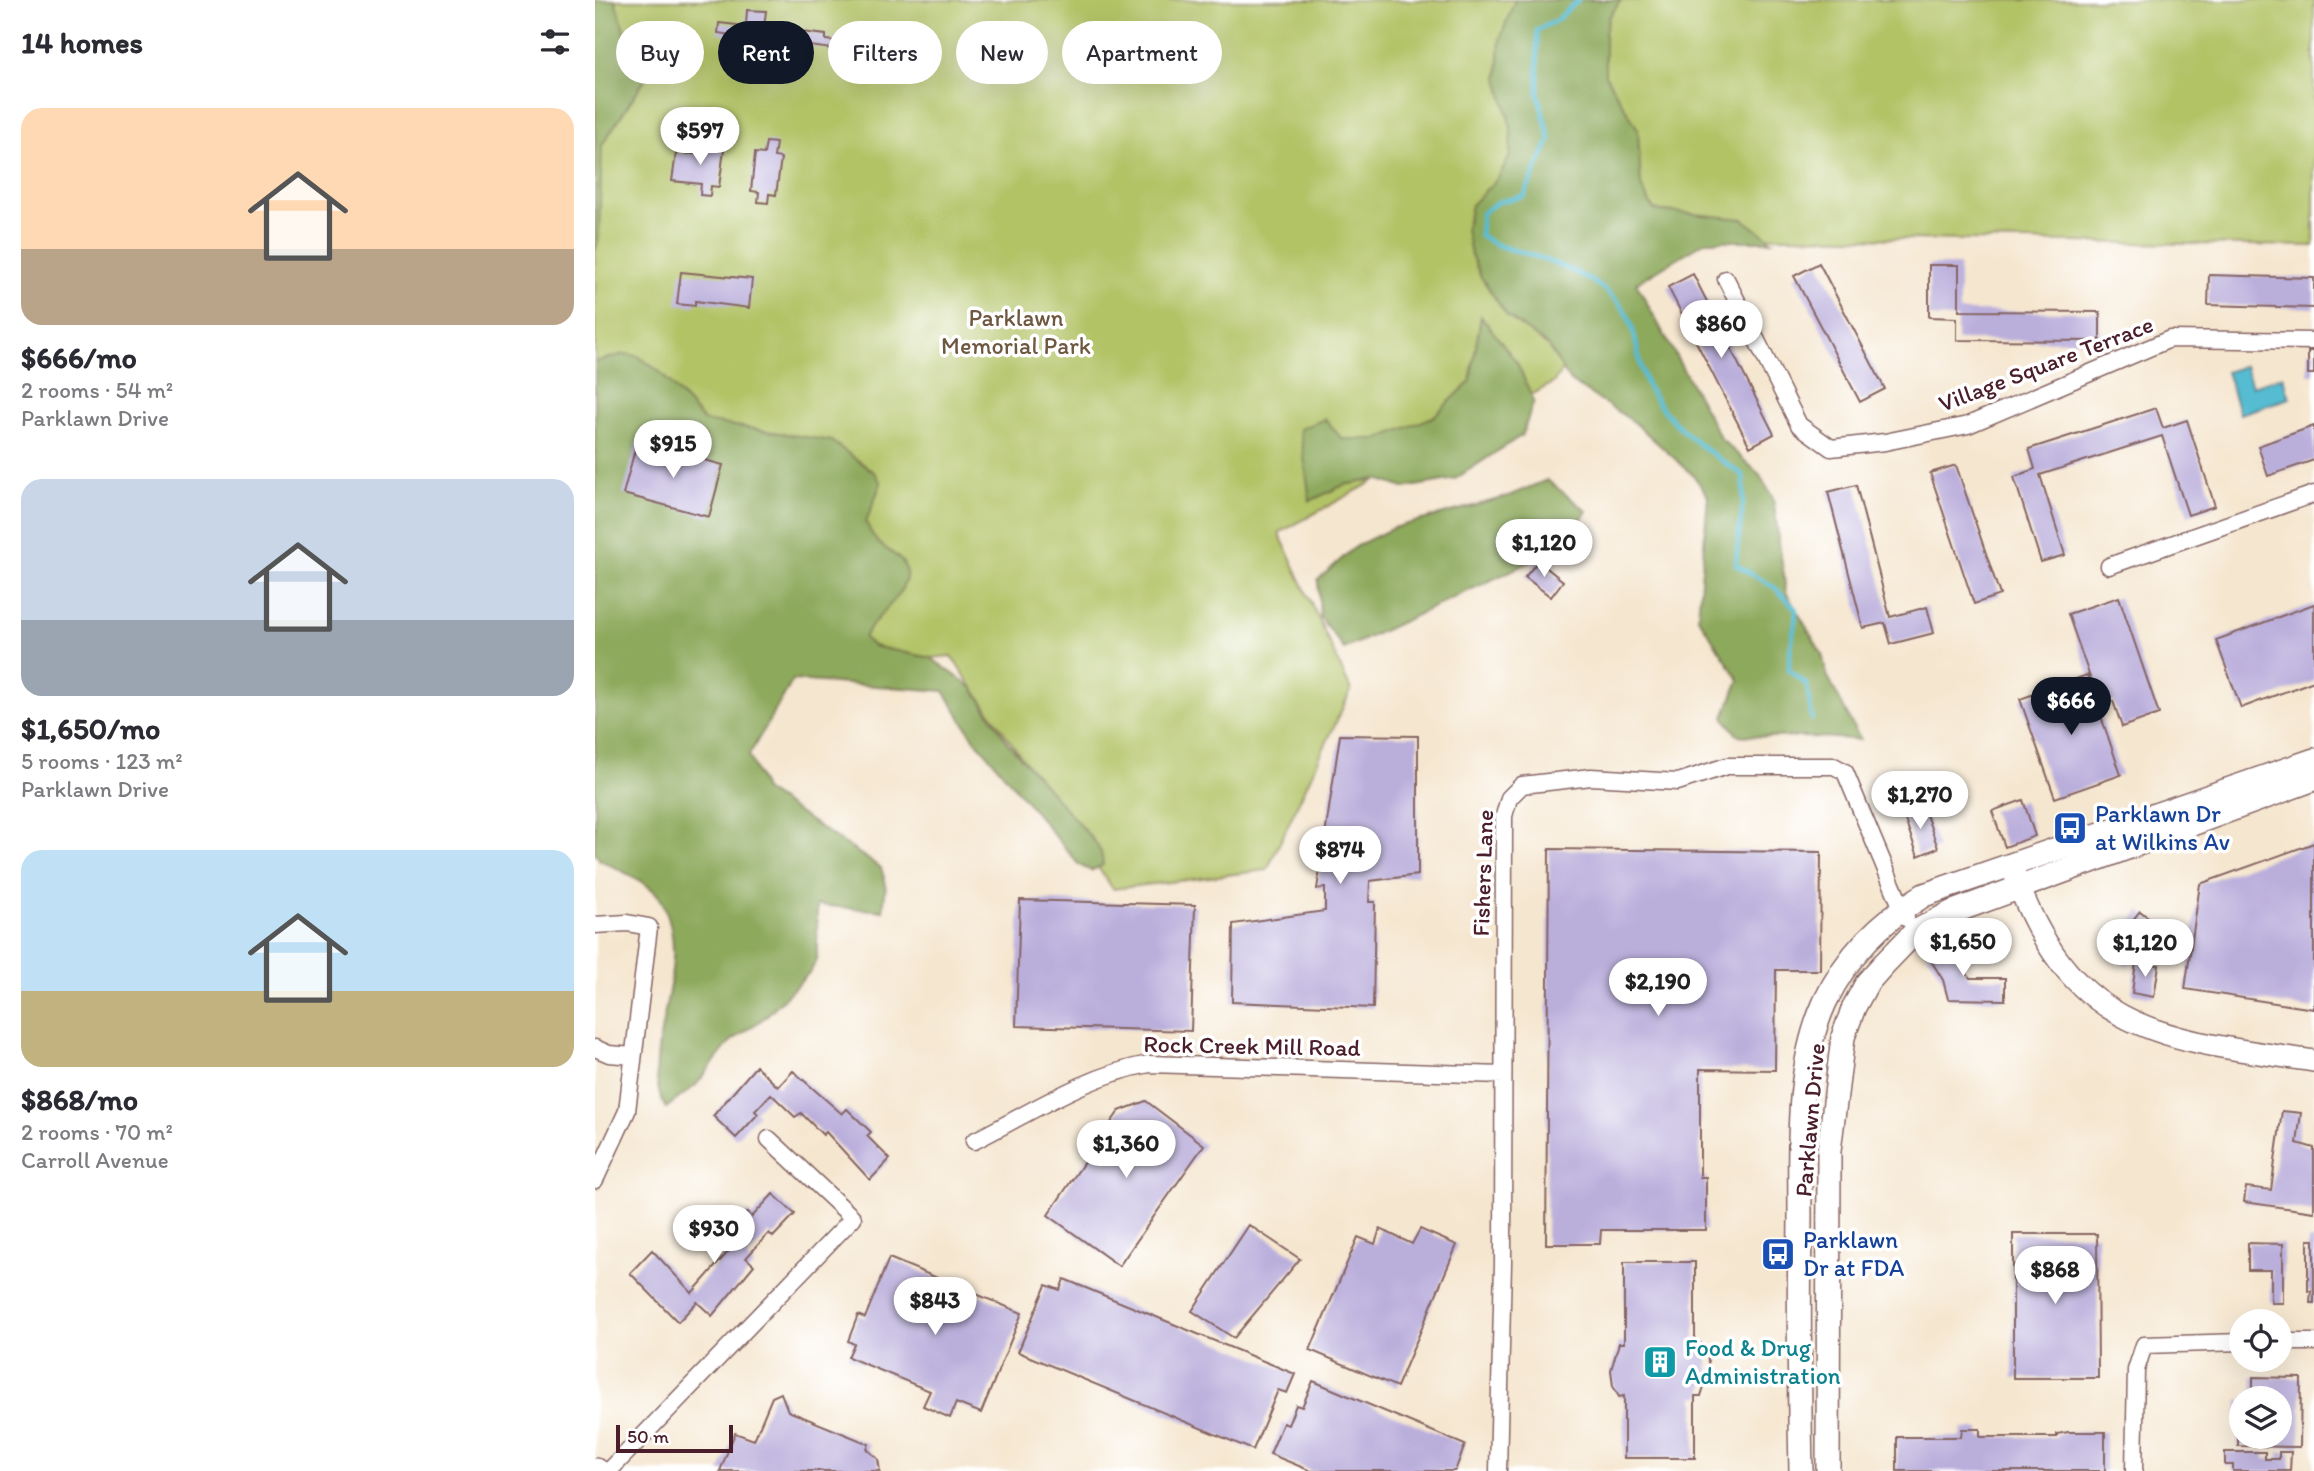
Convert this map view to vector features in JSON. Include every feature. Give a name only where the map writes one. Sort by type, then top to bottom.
[{"type":"main road","name":"Parklawn Drive","points":[[1801,1471],[1798,1333],[1803,1086],[1824,1004],[1843,969],[1869,937],[1901,909],[1941,887],[2314,760]]},
{"type":"main road","name":"Parklawn Drive","points":[[1828,1471],[1829,1151],[1838,1063],[1847,1027],[1867,983],[1915,933],[1953,912],[2314,779]]},
{"type":"street","name":"Village Square Terrace","points":[[1726,279],[1799,425],[1831,448],[1885,442],[1968,425],[2170,340],[2314,341]]},
{"type":"street","points":[[2109,566],[2314,494]]},
{"type":"street","name":"Fishers Lane","points":[[1498,1471],[1504,816],[1509,798],[1522,785],[1591,777],[1678,782],[1727,766],[1834,766],[1845,772],[1901,909],[1915,933]]},
{"type":"street","points":[[2011,863],[2020,889],[2053,955],[2081,988],[2133,1023],[2236,1050],[2314,1061]]},
{"type":"street","points":[[595,925],[627,923],[649,928],[627,1111],[595,1180]]},
{"type":"street","points":[[595,1048],[609,1054],[633,1056]]},
{"type":"street","name":"Rock Creek Mill Road","points":[[974,1142],[1088,1083],[1131,1067],[1149,1064],[1503,1075]]},
{"type":"street","points":[[610,1471],[853,1218],[769,1139]]},
{"type":"street","points":[[2292,1342],[2314,1342]]},
{"type":"street","points":[[2134,1471],[2136,1370],[2144,1346],[2229,1343]]},
{"type":"green space","name":"Parklawn Memorial Park","points":[[595,0],[2314,0],[2314,246],[1663,235],[1553,383],[1279,533],[1351,690],[1267,870],[1113,889],[951,656],[807,670],[595,555]]},
{"type":"green space","points":[[595,0],[615,0],[621,21],[616,21],[616,84],[642,84],[602,145],[599,238],[595,252]]},
{"type":"green space","points":[[1515,0],[1621,0],[1609,17],[1605,33],[1605,75],[1638,129],[1641,186],[1654,210],[1743,219],[1772,241],[1706,241],[1636,283],[1721,439],[1759,474],[1773,498],[1786,592],[1822,654],[1827,675],[1860,740],[1737,735],[1724,717],[1739,680],[1698,617],[1708,496],[1694,476],[1634,422],[1570,381],[1548,346],[1507,316],[1481,277],[1471,255],[1466,229],[1471,205],[1498,178],[1510,156],[1511,128],[1498,78],[1500,39]]},
{"type":"green space","points":[[1481,316],[1517,363],[1534,401],[1522,435],[1455,479],[1404,488],[1377,479],[1344,485],[1310,501],[1300,429],[1325,419],[1342,439],[1378,439],[1433,417],[1470,382]]},
{"type":"green space","points":[[624,354],[638,356],[660,372],[704,421],[831,441],[874,472],[881,483],[866,522],[877,541],[903,563],[906,573],[900,593],[864,638],[873,646],[931,658],[973,688],[1008,743],[1095,842],[1101,852],[1103,865],[1091,871],[1079,865],[973,737],[944,691],[793,680],[749,755],[764,790],[881,868],[886,884],[883,911],[817,905],[817,959],[811,971],[764,1018],[730,1042],[696,1085],[666,1108],[658,1089],[657,1067],[672,967],[673,942],[667,914],[656,893],[637,879],[600,860],[595,853],[595,362]]},
{"type":"green space","points":[[1547,480],[1587,511],[1564,546],[1344,649],[1320,617],[1318,580],[1356,546],[1393,528],[1506,497]]},
{"type":"water","points":[[2245,366],[2252,386],[2283,376],[2290,398],[2240,414],[2226,372]]},
{"type":"building","points":[[747,10],[766,11],[765,21],[746,21]]},
{"type":"building","points":[[814,34],[826,35],[828,48],[814,47]]},
{"type":"building","points":[[708,135],[717,136],[716,149],[724,150],[719,187],[711,186],[710,196],[700,195],[701,184],[672,181],[676,153],[694,154],[695,146],[706,147]]},
{"type":"building","points":[[766,142],[776,143],[774,157],[781,158],[776,195],[769,194],[768,203],[758,202],[759,192],[751,191],[755,153],[764,154]]},
{"type":"building","points":[[1819,263],[1885,389],[1860,402],[1794,276]]},
{"type":"building","points":[[1929,265],[1959,265],[1959,311],[2100,312],[2100,341],[1957,340],[1957,318],[1929,317]]},
{"type":"building","points":[[681,272],[752,279],[749,308],[695,301],[695,306],[677,304]]},
{"type":"building","points":[[1693,274],[1774,434],[1750,447],[1668,287]]},
{"type":"building","points":[[2209,275],[2314,278],[2314,308],[2208,305]]},
{"type":"building","points":[[2308,351],[2314,351],[2314,374],[2308,374]]},
{"type":"building","points":[[2156,408],[2163,428],[2187,420],[2215,506],[2188,515],[2162,436],[2040,475],[2065,555],[2041,562],[2014,477],[2035,469],[2029,449]]},
{"type":"building","points":[[2314,426],[2314,460],[2268,476],[2258,446]]},
{"type":"building","points":[[637,442],[723,465],[709,517],[623,494]]},
{"type":"building","points":[[1956,465],[2000,595],[1974,604],[1930,473]]},
{"type":"building","points":[[1856,485],[1890,617],[1927,607],[1934,633],[1891,644],[1885,623],[1863,628],[1828,492]]},
{"type":"building","points":[[1538,561],[1563,581],[1551,597],[1525,577]]},
{"type":"building","points":[[2119,597],[2159,714],[2122,727],[2113,701],[2100,706],[2068,614]]},
{"type":"building","points":[[2314,604],[2314,681],[2241,708],[2216,640]]},
{"type":"building","points":[[2087,675],[2121,775],[2055,798],[2020,699]]},
{"type":"building","points":[[1340,735],[1418,736],[1418,875],[1370,881],[1369,902],[1375,902],[1373,1008],[1232,1002],[1233,924],[1325,911],[1325,888],[1317,889]]},
{"type":"building","points":[[2023,800],[2035,836],[2005,847],[1992,811]]},
{"type":"building","points":[[1923,806],[1938,848],[1918,856],[1903,814]]},
{"type":"building","points":[[2314,843],[2314,1009],[2185,989],[2200,884]]},
{"type":"building","points":[[1549,849],[1821,852],[1820,970],[1776,970],[1775,1070],[1700,1069],[1700,1177],[1706,1177],[1706,1230],[1601,1230],[1600,1244],[1546,1244]]},
{"type":"building","points":[[1020,900],[1195,905],[1191,1031],[1016,1026]]},
{"type":"building","points":[[2140,911],[2159,926],[2127,965],[2109,950]]},
{"type":"building","points":[[1944,940],[1970,978],[2005,978],[2005,1000],[1948,999],[1943,980],[1925,951]]},
{"type":"building","points":[[2136,962],[2159,965],[2154,997],[2132,993]]},
{"type":"building","points":[[756,1066],[778,1087],[793,1071],[842,1114],[847,1109],[871,1132],[867,1136],[890,1159],[870,1180],[826,1132],[823,1135],[801,1113],[795,1117],[771,1094],[755,1111],[758,1114],[736,1138],[713,1116]]},
{"type":"building","points":[[1146,1101],[1204,1145],[1119,1266],[1048,1215],[1119,1111]]},
{"type":"building","points":[[2282,1111],[2301,1113],[2297,1143],[2314,1148],[2314,1212],[2244,1202],[2246,1187],[2271,1190]]},
{"type":"building","points":[[773,1194],[795,1214],[773,1237],[769,1233],[746,1258],[754,1265],[712,1316],[697,1302],[678,1322],[630,1273],[652,1250],[692,1293],[734,1245],[725,1237],[748,1212],[752,1217]]},
{"type":"building","points":[[1249,1225],[1300,1259],[1234,1338],[1192,1311]]},
{"type":"building","points":[[1380,1229],[1412,1244],[1420,1229],[1457,1245],[1397,1387],[1310,1350],[1358,1237],[1375,1244]]},
{"type":"building","points":[[2013,1234],[2097,1234],[2098,1378],[2013,1378]]},
{"type":"building","points":[[2308,1240],[2314,1240],[2314,1303],[2310,1303],[2311,1291],[2308,1291]]},
{"type":"building","points":[[2248,1243],[2283,1244],[2283,1303],[2271,1303],[2271,1270],[2248,1270]]},
{"type":"building","points":[[889,1258],[1022,1313],[981,1413],[956,1403],[950,1418],[923,1406],[930,1391],[848,1357],[854,1344],[848,1341],[858,1315],[865,1318]]},
{"type":"building","name":"Food & Drug Administration","points":[[1624,1262],[1695,1262],[1695,1343],[1701,1343],[1707,1353],[1709,1370],[1701,1396],[1695,1396],[1695,1458],[1624,1458],[1624,1396],[1619,1397],[1613,1386],[1611,1370],[1619,1343],[1624,1343]]},
{"type":"building","points":[[1064,1279],[1295,1374],[1287,1393],[1278,1390],[1253,1450],[1018,1352],[1046,1285],[1060,1290]]},
{"type":"building","points":[[2253,1377],[2301,1378],[2300,1447],[2292,1447],[2292,1386],[2253,1386]]},
{"type":"building","points":[[1313,1381],[1465,1445],[1455,1471],[1311,1471],[1270,1454],[1283,1423],[1288,1425],[1296,1405],[1302,1407]]},
{"type":"building","points":[[781,1393],[788,1411],[869,1444],[867,1449],[878,1459],[880,1471],[720,1471],[735,1433],[754,1440],[772,1397]]},
{"type":"building","points":[[1962,1429],[1980,1429],[1980,1437],[2057,1437],[2057,1434],[2068,1432],[2105,1432],[2105,1471],[1897,1471],[1897,1437],[1961,1437]]},
{"type":"building","points":[[2225,1452],[2265,1452],[2265,1459],[2279,1459],[2279,1452],[2291,1452],[2290,1471],[2233,1471],[2233,1465],[2225,1465]]},
{"type":"waterway","points":[[1578,0],[1557,20],[1537,30],[1538,94],[1550,140],[1524,196],[1498,202],[1482,213],[1480,235],[1496,244],[1577,273],[1613,297],[1627,315],[1646,383],[1664,411],[1688,435],[1743,475],[1736,565],[1774,587],[1796,609],[1789,670],[1807,685],[1812,719]]},
{"type":"place","name":"Parklawn Dr at Wilkins Av","points":[[2070,828]]},
{"type":"place","name":"Parklawn Dr at FDA","points":[[1778,1254]]},
{"type":"place","name":"Food & Drug Administration","points":[[1660,1362]]}]
